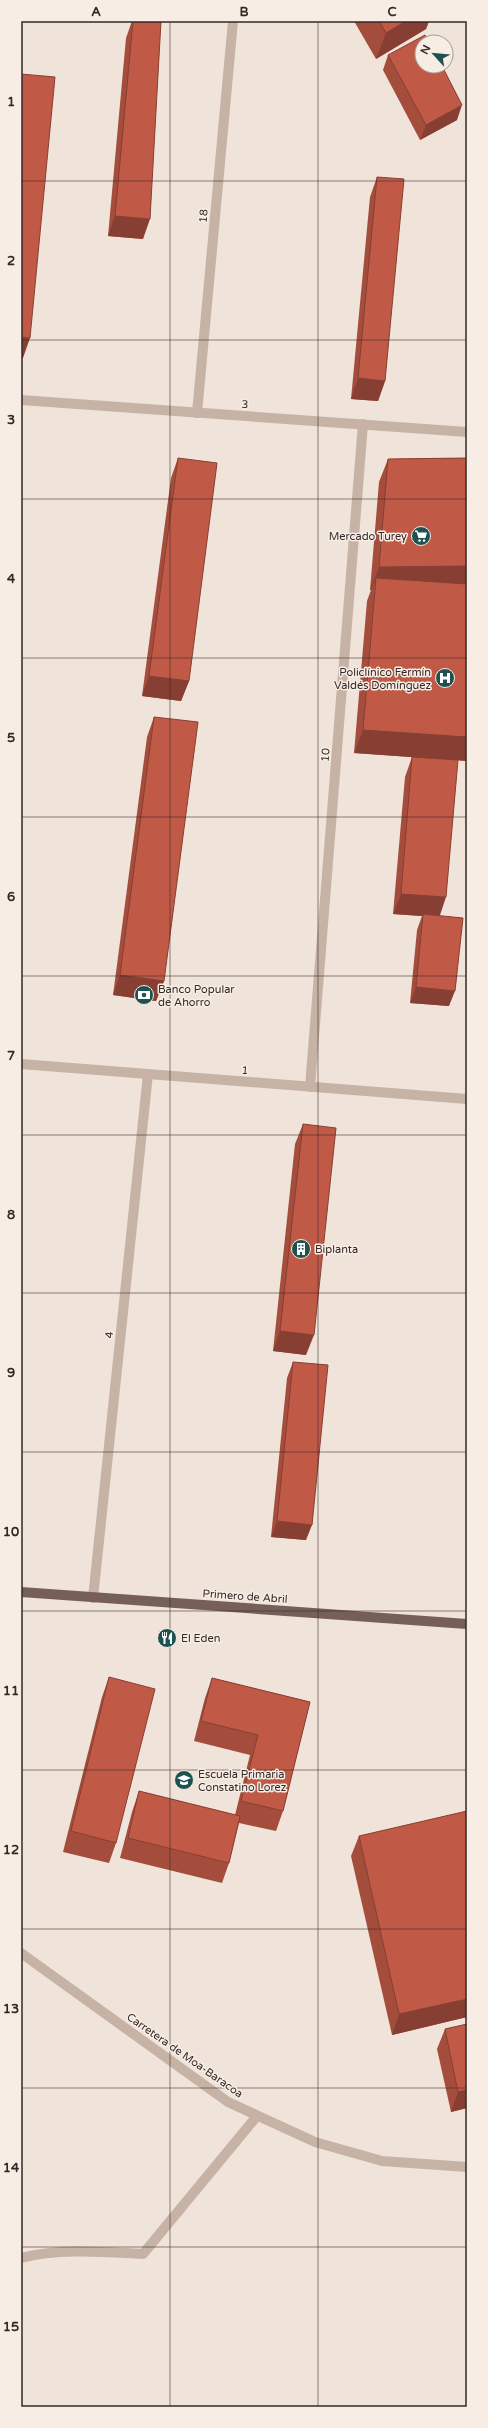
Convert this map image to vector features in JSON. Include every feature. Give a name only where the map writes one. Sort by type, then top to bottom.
[{"type":"main road","name":"Primero de Abril","points":[[21,1592],[467,1624]]},
{"type":"street","name":"18","points":[[196,413],[233,21]]},
{"type":"street","name":"3","points":[[21,400],[467,432]]},
{"type":"street","name":"10","points":[[310,1087],[363,424]]},
{"type":"street","name":"1","points":[[21,1064],[467,1099]]},
{"type":"street","name":"4","points":[[93,1598],[148,1074]]},
{"type":"street","name":"Carretera de Moa-Baracoa","points":[[21,1953],[228,2102],[257,2116],[315,2142],[382,2161],[467,2167]]},
{"type":"street","points":[[21,2258],[95,2252],[143,2254],[257,2116]]},
{"type":"building","points":[[133,21],[161,21],[150,219],[115,216]]},
{"type":"building","points":[[379,21],[406,21],[386,33]]},
{"type":"building","points":[[414,41],[414,74],[446,74],[462,105],[426,125],[388,55]]},
{"type":"building","points":[[21,74],[55,77],[30,338],[21,337]]},
{"type":"building","points":[[377,177],[404,179],[385,381],[358,378]]},
{"type":"building","points":[[178,458],[217,463],[189,681],[149,676]]},
{"type":"building","name":"Mercado Turey","points":[[467,458],[467,566],[379,567],[388,459]]},
{"type":"building","points":[[376,578],[467,584],[467,737],[363,730]]},
{"type":"building","points":[[154,717],[198,722],[164,981],[120,975]]},
{"type":"building","points":[[412,757],[458,760],[446,897],[401,894]]},
{"type":"building","points":[[423,914],[463,918],[455,991],[416,987]]},
{"type":"building","name":"Biplanta","points":[[303,1124],[336,1128],[314,1335],[280,1331]]},
{"type":"building","points":[[293,1362],[328,1365],[312,1525],[277,1521]]},
{"type":"building","points":[[109,1677],[155,1689],[116,1843],[71,1831]]},
{"type":"building","points":[[212,1678],[310,1702],[283,1811],[241,1801],[258,1735],[201,1721]]},
{"type":"building","points":[[139,1791],[240,1816],[229,1863],[128,1838]]},
{"type":"building","points":[[467,1811],[467,1999],[399,2014],[359,1836]]},
{"type":"building","points":[[467,2024],[467,2090],[458,2092],[445,2029]]},
{"type":"place","name":"Mercado Turey","points":[[421,536]]},
{"type":"place","name":"Policlínico Fermín Valdés Domínguez","points":[[445,678]]},
{"type":"place","name":"Banco Popular de Ahorro","points":[[144,995]]},
{"type":"place","name":"Biplanta","points":[[301,1249]]},
{"type":"place","name":"El Eden","points":[[167,1638]]},
{"type":"place","name":"Escuela Primaria Constatino Lorez","points":[[184,1780]]}]
